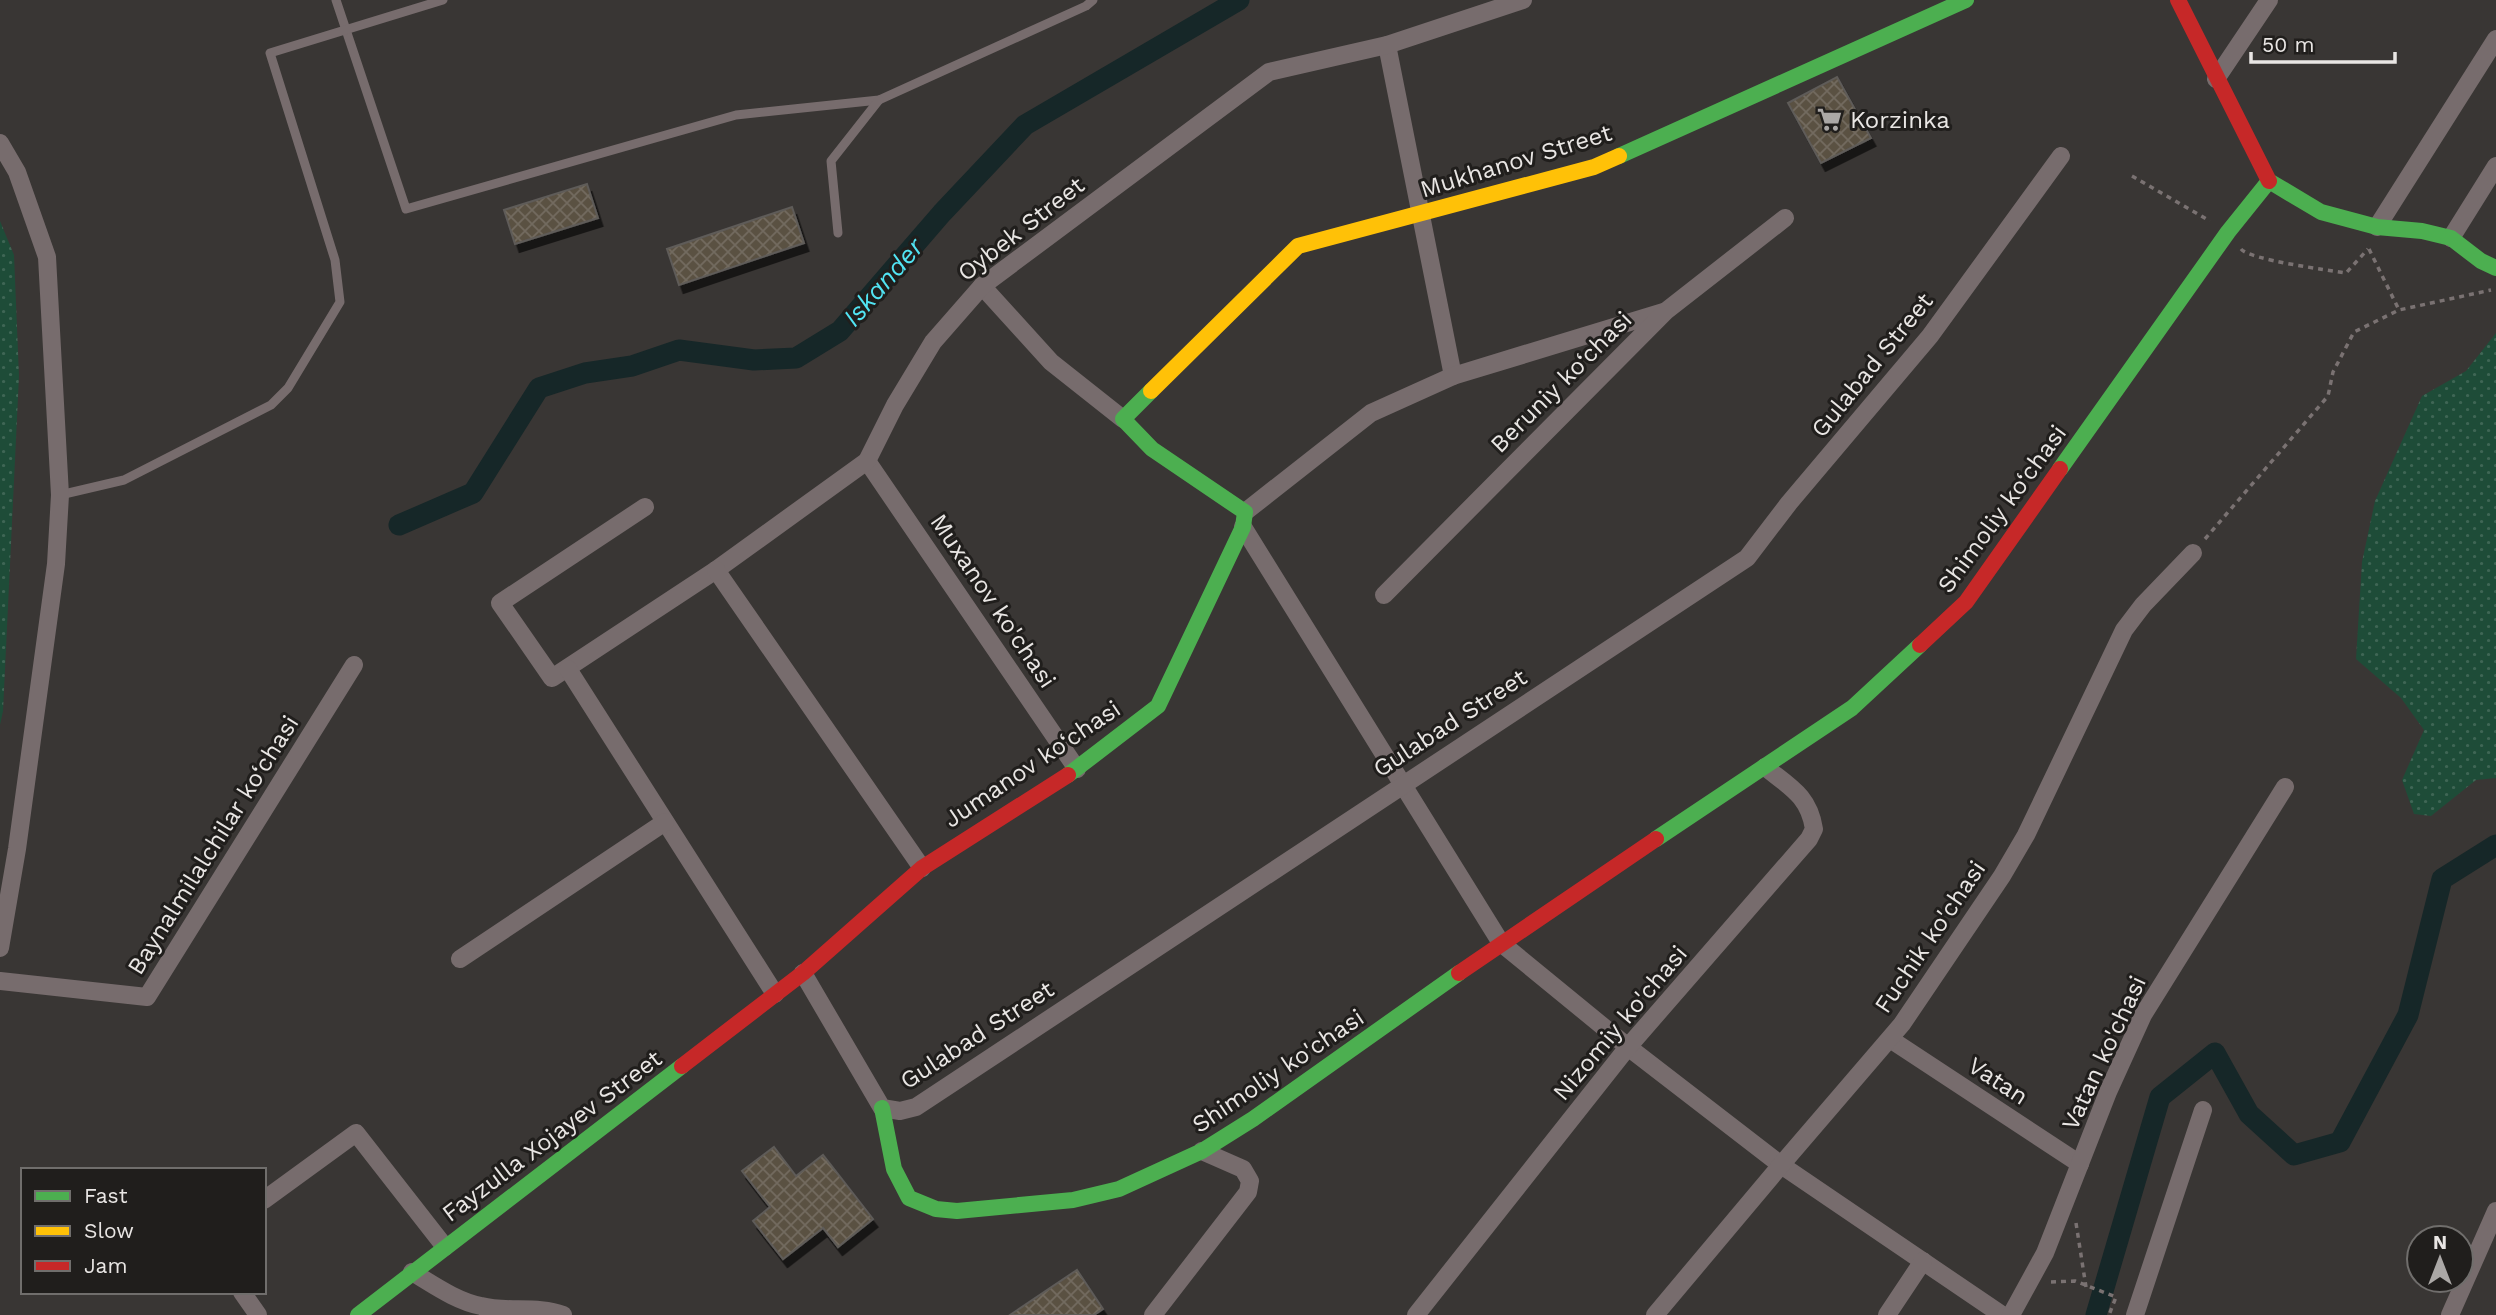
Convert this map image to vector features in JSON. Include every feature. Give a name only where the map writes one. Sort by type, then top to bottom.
[{"type":"street","name":"Oybek Street","points":[[568,669],[716,570],[867,461],[895,405],[933,342],[982,286],[1269,72],[1387,45],[1523,0]]},
{"type":"street","name":"Mukhanov Street","points":[[1124,419],[1298,246],[1594,167],[1966,0]]},
{"type":"street","points":[[2178,0],[2269,181],[2321,212],[2377,227],[2421,231],[2451,238],[2481,261],[2496,268]]},
{"type":"street","points":[[2216,79],[2269,0]]},
{"type":"street","points":[[2377,227],[2496,39]]},
{"type":"street","points":[[1387,45],[1452,376]]},
{"type":"street","points":[[0,143],[16,172],[47,257],[60,495],[56,564],[0,948]]},
{"type":"street","name":"Gulabad Street","points":[[803,973],[882,1108],[900,1111],[916,1107],[1747,558],[1789,503],[1930,336],[2061,156]]},
{"type":"street","points":[[2451,238],[2496,166]]},
{"type":"street","name":"Shimoliy ko‘chasi","points":[[1501,943],[1852,708],[1966,602],[2220,243],[2269,181]]},
{"type":"street","name":"Beruniy ko‘chasi","points":[[1384,595],[1666,312],[1785,218]]},
{"type":"street","points":[[982,286],[1051,362],[1124,419],[1152,449],[1244,519],[1402,784],[1501,943],[1628,1047],[1781,1164],[2002,1315]]},
{"type":"street","name":"Jumanov ko‘chasi","points":[[775,994],[803,973],[922,868],[1077,769],[1158,706],[1244,519],[1371,414],[1452,376],[1666,312]]},
{"type":"street","name":"Muxanov ko'chasi","points":[[867,461],[1077,769]]},
{"type":"street","points":[[645,506],[500,603],[552,678],[568,669],[775,994]]},
{"type":"street","name":"Fuchik ko'chasi","points":[[1655,1315],[1902,1024],[2002,876],[2026,835],[2124,630],[2143,605],[2193,552]]},
{"type":"street","points":[[716,570],[922,868]]},
{"type":"street","name":"Baynalmilalchilar ko‘chasi","points":[[0,981],[147,997],[354,665]]},
{"type":"street","name":"Nizomiy ko'chasi","points":[[1416,1315],[1628,1047],[1782,871],[1814,829],[1812,813],[1801,797],[1765,767]]},
{"type":"street","name":"Vatan ko'chasi","points":[[2011,1315],[2045,1253],[2108,1092],[2143,1015],[2285,787]]},
{"type":"street","points":[[460,959],[665,822]]},
{"type":"street","name":"Shimoliy ko'chasi","points":[[882,1108],[894,1169],[909,1198],[936,1209],[957,1211],[1085,1197],[1119,1189],[1202,1151],[1253,1119],[1501,943]]},
{"type":"street","name":"Fayzulla Xojayev Street","points":[[358,1315],[775,994]]},
{"type":"street","name":"Vatan","points":[[1890,1038],[2080,1164]]},
{"type":"street","points":[[2135,1315],[2203,1111]]},
{"type":"street","points":[[266,1199],[356,1133],[445,1247]]},
{"type":"street","points":[[1153,1315],[1248,1192],[1250,1181],[1243,1169],[1202,1151]]},
{"type":"street","points":[[2450,1315],[2496,1211]]},
{"type":"street","points":[[1887,1315],[1923,1261]]},
{"type":"street","points":[[412,1272],[451,1296],[482,1307],[549,1310],[563,1315]]},
{"type":"street","points":[[243,1294],[258,1315]]},
{"type":"lane","points":[[336,0],[406,209],[736,114],[880,100],[1086,6],[1093,0]]},
{"type":"lane","points":[[60,495],[124,480],[271,405],[288,388],[340,302],[335,260],[270,53],[443,0]]},
{"type":"lane","points":[[838,233],[831,161],[880,100]]},
{"type":"path","points":[[2377,227],[2368,249],[2399,310]]},
{"type":"path","points":[[2193,552],[2328,396],[2333,372],[2354,332],[2399,310],[2496,289]]},
{"type":"path","points":[[2075,1210],[2086,1287]]},
{"type":"path","points":[[2025,1290],[2053,1282],[2075,1281],[2116,1297],[2109,1315]]},
{"type":"green space","points":[[0,221],[14,255],[19,376],[3,711],[0,725]]},
{"type":"green space","points":[[2496,333],[2496,778],[2476,780],[2431,816],[2414,814],[2402,780],[2424,730],[2401,698],[2356,659],[2362,562],[2375,501],[2422,396],[2466,371]]},
{"type":"building","name":"Korzinka","points":[[1837,77],[1871,138],[1821,163],[1788,103]]},
{"type":"building","points":[[587,184],[598,218],[515,244],[504,210]]},
{"type":"building","points":[[792,207],[804,243],[679,285],[667,249]]},
{"type":"building","points":[[774,1147],[796,1176],[823,1155],[873,1219],[838,1247],[823,1228],[783,1259],[753,1221],[770,1207],[742,1171]]},
{"type":"building","points":[[1077,1270],[1103,1309],[1094,1315],[1010,1315]]},
{"type":"waterway","name":"Iskander","points":[[399,525],[473,493],[539,388],[585,373],[632,366],[679,350],[754,360],[796,358],[840,331],[942,213],[1025,125],[1239,0]]},
{"type":"waterway","points":[[2096,1315],[2160,1097],[2215,1053],[2249,1114],[2294,1155],[2340,1142],[2408,1015],[2442,879],[2496,845]]},
{"type":"traffic: fast","points":[[1619,156],[1966,0]]},
{"type":"traffic: fast","points":[[2269,181],[2321,212],[2377,227],[2422,231],[2451,238],[2481,261],[2496,268]]},
{"type":"traffic: fast","points":[[2060,469],[2228,232],[2269,181]]},
{"type":"traffic: fast","points":[[1068,775],[1158,706],[1243,527],[1245,512],[1152,449],[1123,419],[1151,391]]},
{"type":"traffic: fast","points":[[1656,839],[1852,708],[1920,645]]},
{"type":"traffic: fast","points":[[882,1108],[894,1169],[909,1198],[936,1209],[957,1211],[1073,1200],[1119,1189],[1202,1151],[1253,1119],[1459,973]]},
{"type":"traffic: fast","points":[[358,1315],[682,1066]]},
{"type":"traffic: slow","points":[[1151,391],[1298,246],[1594,167],[1619,156]]},
{"type":"traffic: jam","points":[[2178,0],[2269,181]]},
{"type":"traffic: jam","points":[[1920,645],[1966,602],[2060,469]]},
{"type":"traffic: jam","points":[[682,1066],[803,973],[922,868],[1068,775]]},
{"type":"traffic: jam","points":[[1459,973],[1656,839]]},
{"type":"place","name":"Korzinka","points":[[1830,120]]}]
